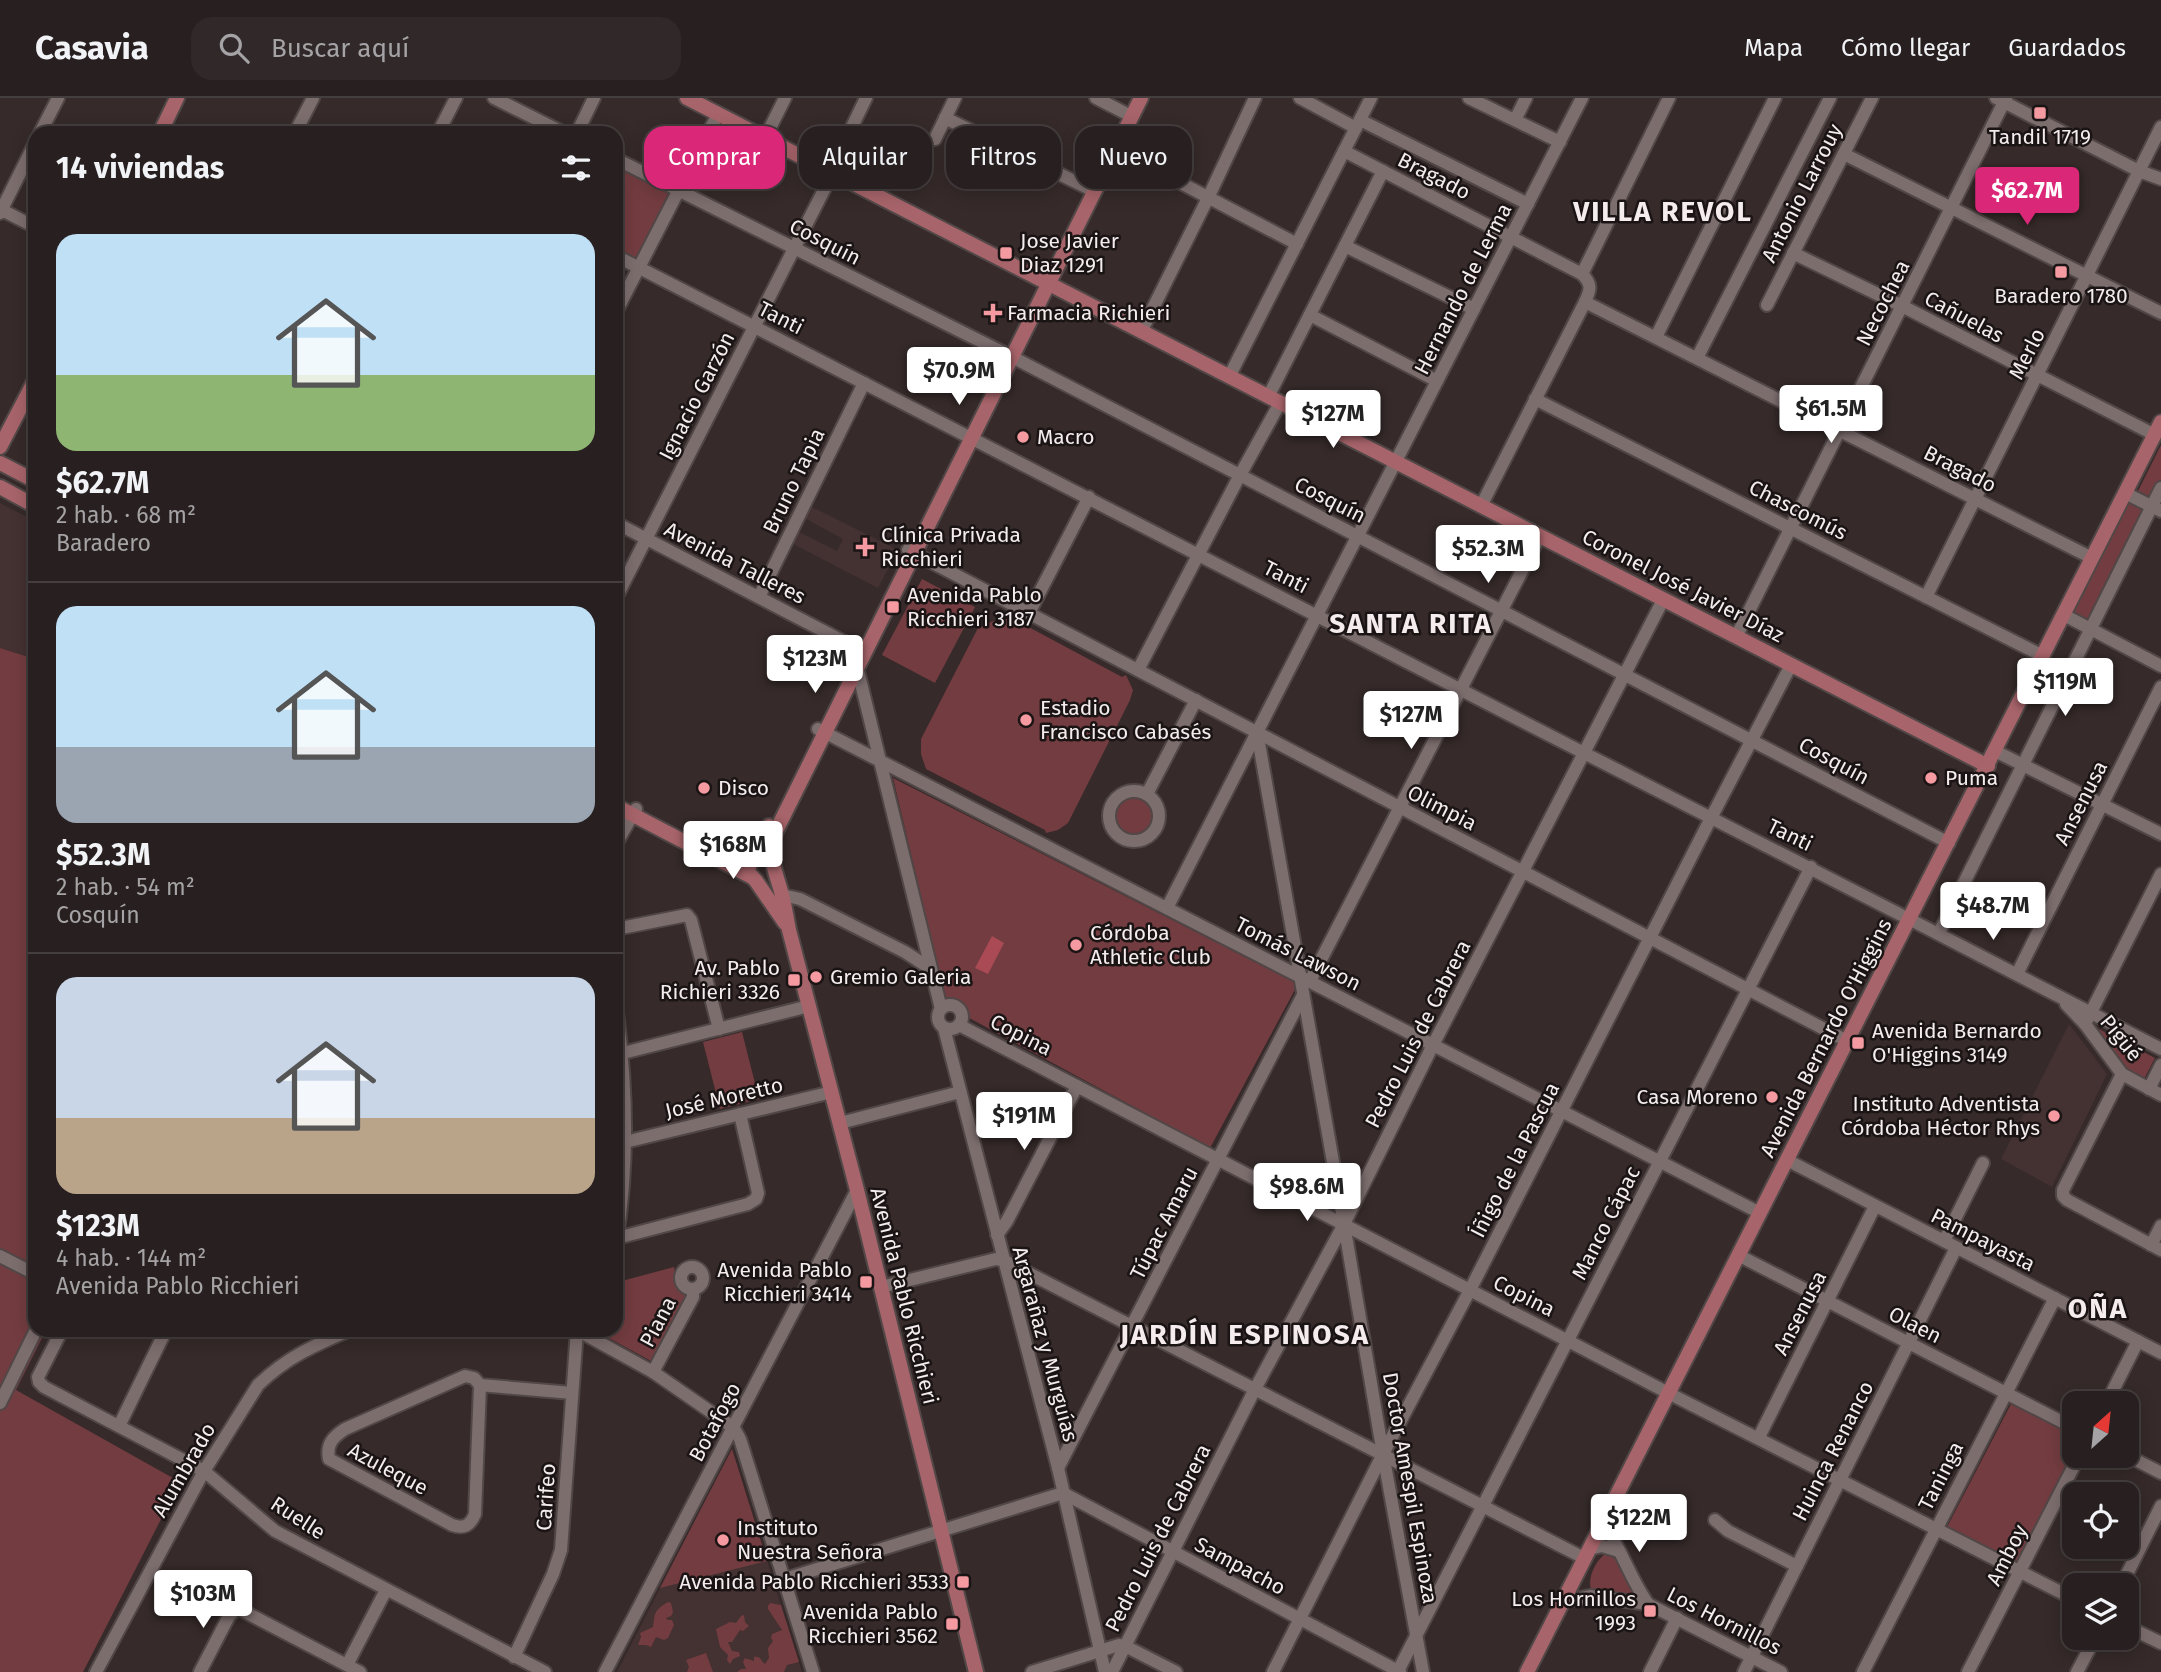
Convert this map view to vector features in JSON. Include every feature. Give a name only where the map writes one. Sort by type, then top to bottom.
[{"type":"main road","points":[[163,126],[177,98]]},
{"type":"main road","name":"Coronel José Javier Díaz","points":[[687,98],[742,126]]},
{"type":"main road","points":[[1118,126],[1133,98]]},
{"type":"main road","points":[[1127,126],[1141,98]]},
{"type":"main road","name":"Coronel José Javier Díaz","points":[[863,189],[1988,766]]},
{"type":"main road","points":[[1045,282],[1087,189]]},
{"type":"main road","points":[[753,878],[747,867],[857,667],[968,436],[1094,189]]},
{"type":"main road","points":[[0,447],[28,393]]},
{"type":"main road","name":"Avenida Bernardo O'Higgins","points":[[1527,1672],[2158,428]]},
{"type":"main road","points":[[0,463],[28,477]]},
{"type":"main road","points":[[0,487],[28,502]]},
{"type":"main road","points":[[623,803],[753,878],[765,881],[772,876],[772,839],[858,649],[911,551]]},
{"type":"main road","points":[[623,808],[735,860],[763,855],[773,865]]},
{"type":"main road","name":"Avenida Pablo Ricchieri","points":[[773,865],[857,1190],[976,1672]]},
{"type":"main road","name":"Avenida Pablo Ricchieri","points":[[753,878],[789,930]]},
{"type":"street","points":[[44,126],[58,98]]},
{"type":"street","points":[[299,126],[313,98]]},
{"type":"street","points":[[442,126],[456,98]]},
{"type":"street","points":[[494,98],[550,126]]},
{"type":"street","points":[[580,126],[594,98]]},
{"type":"street","points":[[771,126],[785,98]]},
{"type":"street","name":"Ignacio Garzón","points":[[852,126],[866,98]]},
{"type":"street","points":[[935,139],[955,98]]},
{"type":"street","points":[[1096,98],[1125,113]]},
{"type":"street","points":[[1141,332],[1255,98]]},
{"type":"street","points":[[1300,98],[1528,204]]},
{"type":"street","points":[[1229,377],[1371,98]]},
{"type":"street","points":[[1469,98],[1560,142]]},
{"type":"street","points":[[1514,120],[1525,98]]},
{"type":"street","name":"Hernando de Lerma","points":[[1167,908],[1583,98]]},
{"type":"street","points":[[1480,506],[1585,302],[1591,289],[1589,281],[1582,274],[1669,98]]},
{"type":"street","points":[[1656,337],[1775,98]]},
{"type":"street","points":[[1697,358],[1830,98]]},
{"type":"street","name":"Antonio Larrouy","points":[[1767,305],[1872,98]]},
{"type":"street","points":[[2002,99],[2139,171],[2161,179]]},
{"type":"street","name":"Necochea","points":[[1736,637],[1952,208],[2002,99]]},
{"type":"street","points":[[623,299],[718,114]]},
{"type":"street","points":[[946,118],[1075,182]]},
{"type":"street","name":"Merlo","points":[[1926,597],[2161,127]]},
{"type":"street","name":"Bragado","points":[[1344,151],[1582,274]]},
{"type":"street","points":[[1844,154],[2161,313]]},
{"type":"street","points":[[28,157],[1,210],[28,224]]},
{"type":"street","name":"Cosquín","points":[[623,162],[1240,475],[1949,843]]},
{"type":"street","points":[[1138,670],[1240,475],[1310,315],[1383,172]]},
{"type":"street","name":"Ignacio Garzón","points":[[623,584],[824,189]]},
{"type":"street","points":[[1191,189],[1297,244]]},
{"type":"street","points":[[1345,246],[1474,309]]},
{"type":"street","name":"Cañuelas","points":[[1793,253],[1902,306],[2037,377],[2158,428]]},
{"type":"street","name":"Tanti","points":[[623,260],[1939,933],[2059,996],[2088,1018],[2161,1049]]},
{"type":"street","name":"Bragado","points":[[1585,302],[2092,558]]},
{"type":"street","points":[[1310,315],[1437,381]]},
{"type":"street","name":"Bruno Tapia","points":[[759,597],[864,383]]},
{"type":"street","name":"Chascomús","points":[[1535,399],[2043,656]]},
{"type":"street","points":[[1939,933],[2090,630],[2156,508],[2161,488]]},
{"type":"street","points":[[2125,493],[2156,508]]},
{"type":"street","points":[[1029,613],[1089,497]]},
{"type":"street","name":"Avenida Talleres","points":[[623,527],[858,649]]},
{"type":"street","points":[[1305,978],[1400,808],[1540,536]]},
{"type":"street","name":"Olimpia","points":[[911,551],[1847,1041]]},
{"type":"street","name":"Pedro Luis de Cabrera","points":[[1112,1672],[1255,1389],[1345,1224],[1433,1045],[1663,600]]},
{"type":"street","points":[[2063,615],[2161,666]]},
{"type":"street","points":[[858,649],[857,667],[940,1009],[938,1019],[944,1028],[952,1029],[959,1025],[961,1015],[958,1008],[951,1005],[940,1009]]},
{"type":"street","name":"Íñigo de la Pascua","points":[[1273,1672],[1791,666]]},
{"type":"street","name":"Ansenusa","points":[[2017,974],[2161,687]]},
{"type":"street","points":[[1147,794],[1196,699]]},
{"type":"street","name":"Tomás Lawson","points":[[821,731],[1760,1213]]},
{"type":"street","name":"Doctor Amespil Espinoza","points":[[1257,732],[1305,978],[1303,994],[1423,1672]]},
{"type":"street","points":[[1995,751],[2161,835]]},
{"type":"street","points":[[1130,791],[1147,794],[1157,806],[1156,828],[1151,834],[1137,841],[1121,837],[1110,824],[1111,806],[1122,794],[1130,791]]},
{"type":"street","points":[[623,832],[634,812]]},
{"type":"street","name":"Manco Cápac","points":[[1399,1671],[1416,1633],[1811,867]]},
{"type":"street","points":[[2088,1018],[2161,874]]},
{"type":"street","points":[[782,895],[800,899],[905,952],[931,970]]},
{"type":"street","points":[[623,928],[687,915],[691,920],[719,1029]]},
{"type":"street","points":[[905,952],[926,949]]},
{"type":"street","name":"Túpac Amaru","points":[[1058,1468],[1303,994]]},
{"type":"street","points":[[623,1164],[623,1053],[809,1006]]},
{"type":"street","name":"Pigüé","points":[[2088,1018],[2122,1074],[2155,1092]]},
{"type":"street","name":"Copina","points":[[959,1025],[2062,1593]]},
{"type":"street","name":"Argarañaz y Murguías","points":[[944,1028],[1058,1468],[1105,1672]]},
{"type":"street","points":[[2155,1092],[2161,1065]]},
{"type":"street","points":[[2122,1074],[2063,1190],[2063,1196],[2156,1247],[2161,1226]]},
{"type":"street","points":[[997,1235],[1007,1221],[1077,1086]]},
{"type":"street","name":"José Moretto","points":[[625,1142],[832,1092]]},
{"type":"street","points":[[839,1123],[960,1092]]},
{"type":"street","points":[[623,1238],[748,1204],[756,1199],[758,1193],[740,1114]]},
{"type":"street","name":"Pampayasta","points":[[1787,1160],[2161,1353]]},
{"type":"street","points":[[1944,1241],[1983,1163]]},
{"type":"street","name":"Botafogo","points":[[605,1672],[857,1190]]},
{"type":"street","name":"Ansenusa","points":[[1759,1437],[1875,1206]]},
{"type":"street","name":"Huinca Renanco","points":[[1744,1672],[1956,1248]]},
{"type":"street","name":"Olaen","points":[[1738,1255],[2062,1422]]},
{"type":"street","points":[[0,1256],[28,1270]]},
{"type":"street","points":[[881,1287],[996,1259],[1003,1260],[1482,1505],[1587,1553],[1602,1546],[1619,1551]]},
{"type":"street","name":"Piana","points":[[653,1372],[693,1297],[693,1289]]},
{"type":"street","name":"Taninga","points":[[1863,1672],[2055,1298]]},
{"type":"street","points":[[0,1403],[33,1337]]},
{"type":"street","name":"Ruelle","points":[[58,1337],[38,1377],[44,1387],[204,1471],[275,1531],[545,1672]]},
{"type":"street","points":[[119,1426],[163,1337]]},
{"type":"street","name":"Alumbrado","points":[[96,1672],[204,1471],[258,1385],[304,1349],[333,1337]]},
{"type":"street","name":"Carifeo","points":[[514,1657],[553,1574],[561,1550],[576,1337]]},
{"type":"street","points":[[590,1337],[653,1372],[734,1428],[740,1439],[813,1672]]},
{"type":"street","points":[[2113,1391],[2138,1341]]},
{"type":"street","name":"Azuleque","points":[[480,1385],[475,1514],[467,1526],[462,1528],[452,1525],[329,1459],[330,1443],[336,1435],[465,1376],[474,1378],[480,1385],[572,1393]]},
{"type":"street","points":[[2139,1462],[2161,1473]]},
{"type":"street","name":"Amboy","points":[[1968,1672],[2073,1468]]},
{"type":"street","points":[[785,1579],[1063,1493]]},
{"type":"street","name":"Sampacho","points":[[1063,1493],[1399,1671]]},
{"type":"street","points":[[2128,1573],[2161,1506]]},
{"type":"street","points":[[1715,1520],[1728,1531],[1797,1566]]},
{"type":"street","name":"Los Hornillos","points":[[1603,1523],[1636,1587],[1648,1604]]},
{"type":"street","points":[[1576,1574],[1590,1596]]},
{"type":"street","points":[[347,1665],[386,1590]]},
{"type":"street","name":"Los Hornillos","points":[[1562,1602],[1590,1596],[1648,1604],[1782,1672]]},
{"type":"street","points":[[200,1672],[229,1616],[235,1610],[242,1610],[360,1672]]},
{"type":"street","points":[[1650,1672],[1677,1618]]},
{"type":"street","points":[[2139,1632],[2161,1643]]},
{"type":"street","points":[[1032,1672],[1115,1646],[1125,1646],[1176,1672]]},
{"type":"street","points":[[2077,1672],[2089,1650]]},
{"type":"shaded area","points":[[623,162],[644,173],[644,189],[678,190],[639,268],[623,260]]},
{"type":"shaded area","points":[[2161,445],[2161,483],[2153,498],[2138,491]]},
{"type":"shaded area","points":[[2129,499],[2147,507],[2088,626],[2069,616]]},
{"type":"shaded area","points":[[0,503],[28,517],[28,657],[0,648]]},
{"type":"shaded area","name":"Clínica Privada Ricchieri","points":[[812,507],[898,550],[878,588],[793,544],[799,532],[837,551],[843,539],[806,519]]},
{"type":"shaded area","points":[[922,579],[975,607],[935,683],[882,655]]},
{"type":"shaded area","name":"Estadio Francisco Cabasés","points":[[1012,618],[1122,677],[1126,675],[1133,690],[1068,823],[1058,830],[1046,833],[1045,830],[926,769],[921,754],[921,739],[978,628],[993,621]]},
{"type":"shaded area","points":[[0,648],[28,657],[28,1337],[42,1337],[16,1390],[180,1482],[83,1672],[0,1672]]},
{"type":"shaded area","name":"Córdoba Athletic Club","points":[[893,778],[1298,984],[1210,1148],[947,1006]]},
{"type":"shaded area","points":[[1134,797],[1147,803],[1153,816],[1147,829],[1134,835],[1121,829],[1115,816],[1121,803]]},
{"type":"shaded area","points":[[992,936],[1004,943],[988,974],[975,968]]},
{"type":"shaded area","name":"Instituto Adventista Córdoba Héctor Rhys","points":[[2069,1024],[2107,1074],[2052,1187],[2001,1159]]},
{"type":"shaded area","points":[[2093,1026],[2155,1058],[2143,1081],[2127,1072]]},
{"type":"shaded area","points":[[742,1032],[759,1099],[720,1109],[703,1042]]},
{"type":"shaded area","points":[[674,1267],[677,1283],[687,1294],[688,1299],[653,1362],[607,1337],[623,1337],[623,1281]]},
{"type":"shaded area","points":[[2011,1404],[2062,1430],[2062,1468],[2067,1468],[2018,1564],[1947,1527]]},
{"type":"shaded area","name":"Instituto Nuestra Señora","points":[[732,1449],[802,1672],[617,1672],[710,1491]]},
{"type":"shaded area","points":[[732,1449],[767,1561],[660,1588]]},
{"type":"shaded area","points":[[1607,1553],[1616,1557],[1625,1578],[1640,1598],[1592,1592],[1590,1581],[1593,1570]]},
{"type":"shaded area","points":[[668,1602],[671,1603],[673,1612],[666,1618],[672,1620],[674,1625],[668,1638],[664,1640],[656,1637],[651,1647],[638,1645],[640,1633],[653,1627],[656,1612]]},
{"type":"shaded area","points":[[770,1603],[781,1605],[799,1662],[787,1665],[784,1672],[737,1672],[746,1669],[743,1662],[745,1658],[754,1661],[754,1657],[758,1657],[765,1664],[769,1658],[768,1648],[773,1641],[772,1634],[782,1630],[768,1609]]},
{"type":"shaded area","points":[[744,1615],[749,1626],[743,1631],[740,1630],[732,1642],[728,1642],[732,1651],[739,1652],[740,1656],[730,1664],[728,1655],[720,1647],[716,1629],[730,1622],[736,1623]]},
{"type":"shaded area","points":[[706,1653],[713,1672],[687,1672],[689,1667],[686,1660]]},
{"type":"place","name":"Tandil 1719","points":[[2040,113]]},
{"type":"place","name":"Jose Javier Diaz 1291","points":[[1006,253]]},
{"type":"place","name":"Baradero 1780","points":[[2061,272]]},
{"type":"place","name":"Farmacia Richieri","points":[[993,313]]},
{"type":"place","name":"Macro","points":[[1023,437]]},
{"type":"place","name":"Clínica Privada Ricchieri","points":[[865,547]]},
{"type":"place","name":"Avenida Pablo Ricchieri 3187","points":[[893,607]]},
{"type":"place","name":"Estadio Francisco Cabasés","points":[[1026,720]]},
{"type":"place","name":"Puma","points":[[1931,778]]},
{"type":"place","name":"Disco","points":[[704,788]]},
{"type":"place","name":"Córdoba Athletic Club","points":[[1076,945]]},
{"type":"place","name":"Gremio Galeria","points":[[816,977]]},
{"type":"place","name":"Av. Pablo Richieri 3326","points":[[794,980]]},
{"type":"place","name":"Avenida Bernardo O'Higgins 3149","points":[[1858,1043]]},
{"type":"place","name":"Casa Moreno","points":[[1772,1097]]},
{"type":"place","name":"Instituto Adventista Córdoba Héctor Rhys","points":[[2054,1116]]},
{"type":"place","name":"Avenida Pablo Ricchieri 3414","points":[[866,1282]]},
{"type":"place","name":"Instituto Nuestra Señora","points":[[723,1540]]},
{"type":"place","name":"Avenida Pablo Ricchieri 3533","points":[[963,1582]]},
{"type":"place","name":"Los Hornillos 1993","points":[[1650,1611]]},
{"type":"place","name":"Avenida Pablo Ricchieri 3562","points":[[952,1624]]},
{"type":"district","name":"VILLA REVOL","points":[[1663,211]]},
{"type":"district","name":"SANTA RITA","points":[[1411,623]]},
{"type":"district","name":"OÑA","points":[[2098,1308]]},
{"type":"district","name":"JARDÍN ESPINOSA","points":[[1245,1334]]}]
